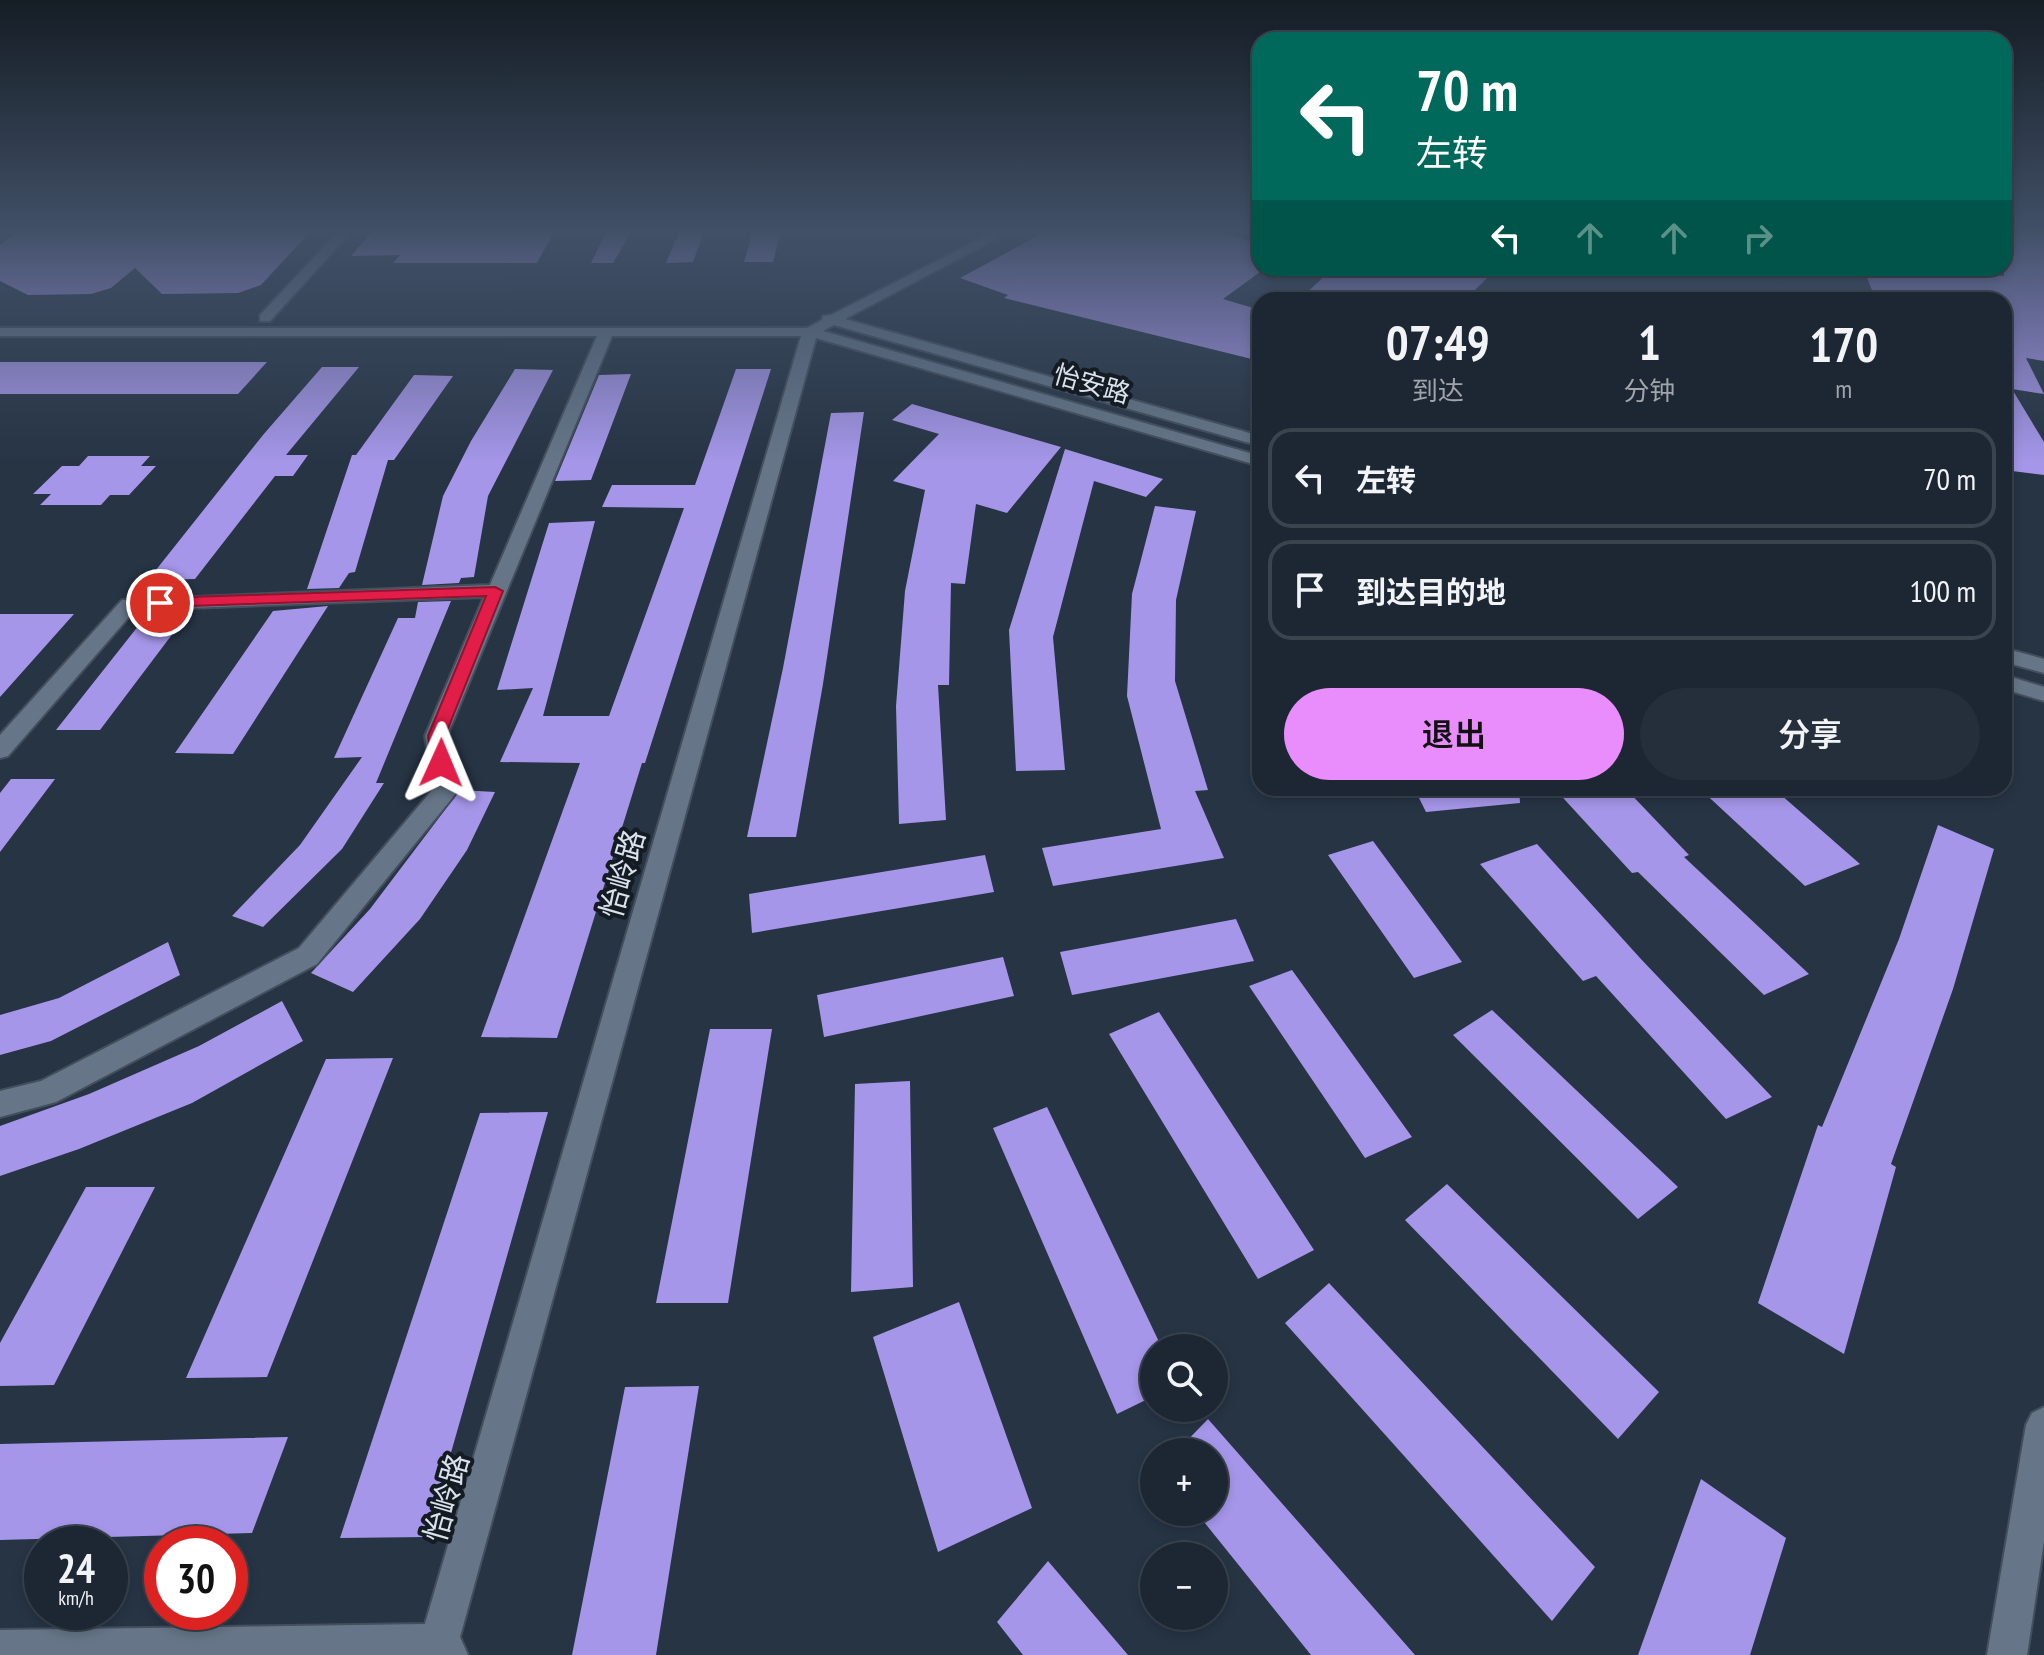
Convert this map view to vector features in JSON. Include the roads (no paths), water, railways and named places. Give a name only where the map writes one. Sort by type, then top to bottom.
[{"type":"street","points":[[265,318],[273,309]]},
{"type":"street","points":[[810,332],[855,309]]},
{"type":"street","name":"怡安路","points":[[0,317],[836,319],[1252,439]]},
{"type":"street","name":"怡安路","points":[[0,332],[810,332],[1252,459]]},
{"type":"street","points":[[0,1104],[46,1093],[308,956],[445,791],[436,736],[606,332]]},
{"type":"street","name":"怡岭路","points":[[445,1649],[810,332]]},
{"type":"street","points":[[0,750],[129,604],[495,591]]},
{"type":"street","points":[[2012,657],[2044,666]]},
{"type":"street","points":[[2012,684],[2044,694]]},
{"type":"street","points":[[2007,1655],[2044,1425]]},
{"type":"street","points":[[0,1650],[445,1649]]}]
